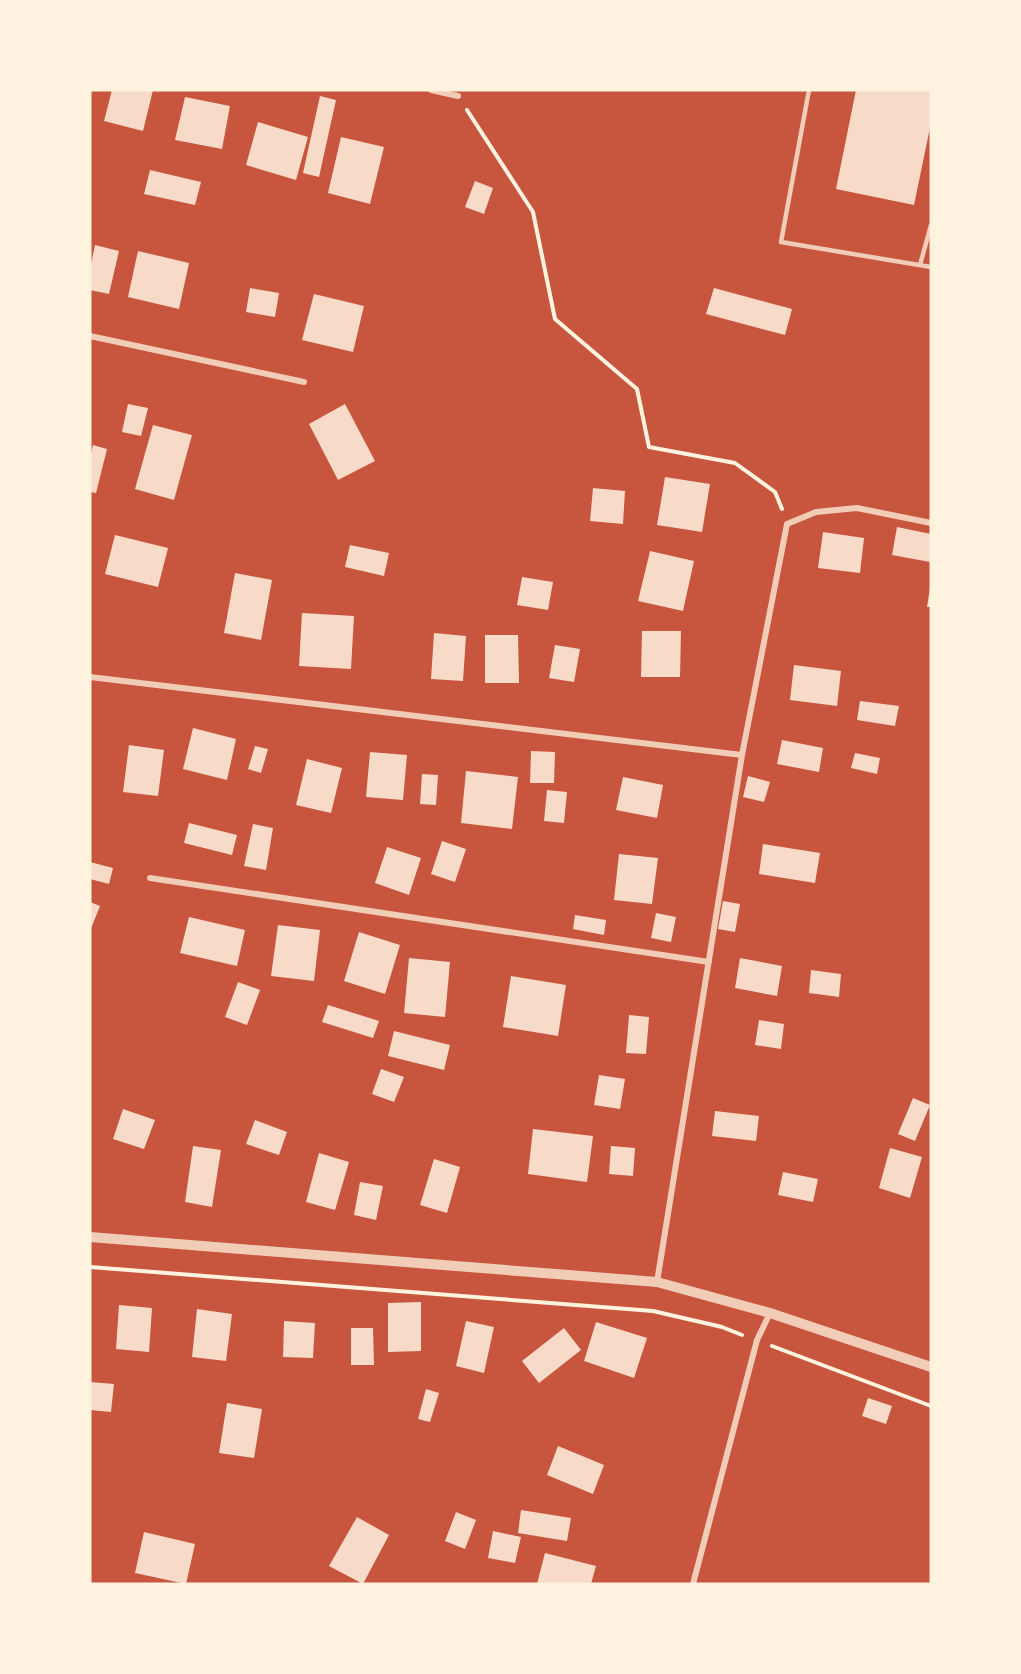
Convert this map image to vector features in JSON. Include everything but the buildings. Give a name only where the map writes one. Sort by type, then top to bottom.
[{"type":"street","points":[[431,90],[458,96]]},
{"type":"street","points":[[90,336],[304,382]]},
{"type":"street","points":[[657,1282],[742,755],[787,524],[816,512],[857,508],[931,523]]},
{"type":"street","points":[[90,677],[742,755]]},
{"type":"street","points":[[150,878],[709,962]]},
{"type":"street","points":[[90,1238],[657,1282],[770,1313],[931,1367]]},
{"type":"street","points":[[693,1584],[757,1340],[770,1313]]},
{"type":"lane","points":[[809,90],[781,242],[931,267]]},
{"type":"lane","points":[[920,265],[931,225]]},
{"type":"path","points":[[458,96],[533,212],[555,319],[637,389],[649,447],[735,463],[775,492],[787,524]]},
{"type":"path","points":[[90,1267],[654,1311],[722,1327],[931,1406]]}]
